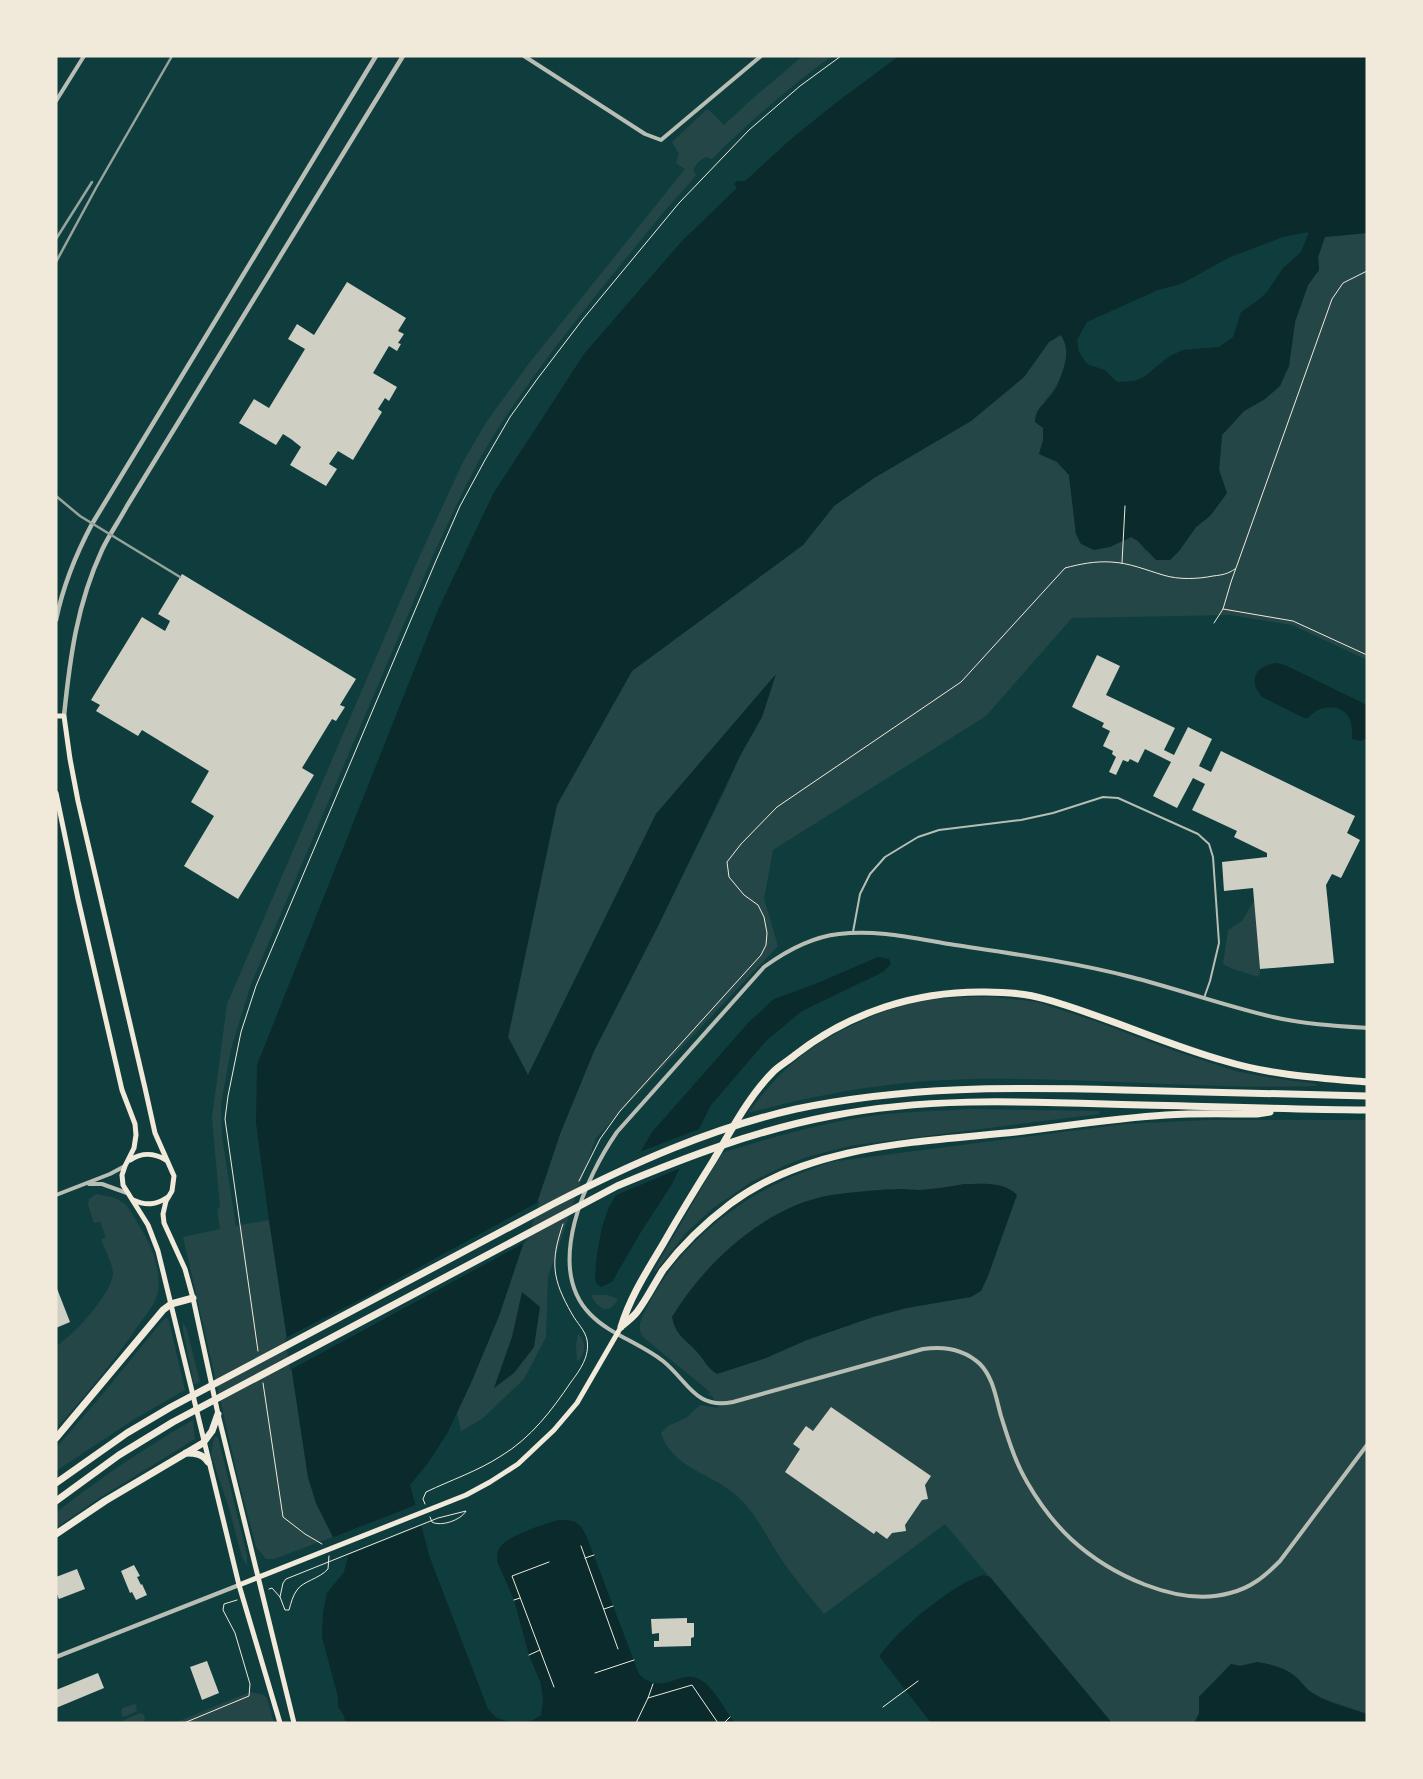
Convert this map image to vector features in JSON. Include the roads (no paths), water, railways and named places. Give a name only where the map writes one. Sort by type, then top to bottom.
[{"type":"highway","points":[[619,1330],[627,1307],[746,1105],[773,1072],[806,1046],[840,1026],[875,1010],[908,1000],[946,993],[1006,992],[1034,996],[1113,1021],[1183,1048],[1226,1062],[1260,1070],[1367,1082]]},
{"type":"highway","points":[[56,1483],[127,1433],[171,1407],[615,1172],[716,1132],[793,1110],[878,1095],[920,1091],[1040,1088],[1367,1096]]},
{"type":"highway","points":[[56,1501],[119,1455],[174,1422],[616,1186],[716,1146],[796,1123],[832,1115],[880,1108],[979,1102],[1367,1110]]},
{"type":"highway","points":[[619,1330],[636,1312],[678,1250],[714,1216],[764,1182],[820,1159],[844,1153],[901,1145],[1118,1119],[1167,1115],[1257,1114],[1284,1109]]},
{"type":"highway","points":[[56,1438],[155,1320],[171,1304],[193,1298]]},
{"type":"highway","points":[[56,1534],[105,1501],[203,1443],[212,1431],[218,1414]]},
{"type":"highway","points":[[186,1453],[204,1456],[208,1462]]},
{"type":"main road","points":[[56,716],[64,716],[70,759],[93,870],[156,1133],[174,1176],[174,1185],[163,1214],[164,1223],[185,1269],[193,1298],[218,1414],[294,1723]]},
{"type":"main road","points":[[56,793],[78,899],[122,1090],[135,1124],[134,1148],[126,1164],[122,1180],[153,1237],[160,1258],[203,1443],[239,1585],[280,1723]]},
{"type":"main road","points":[[126,1164],[146,1154],[157,1155],[167,1160]]},
{"type":"main road","points":[[129,1196],[142,1203],[152,1204],[168,1197]]},
{"type":"main road","points":[[239,1585],[466,1495],[518,1464],[554,1430],[578,1403],[619,1330]]},
{"type":"street","points":[[56,101],[84,56]]},
{"type":"street","points":[[56,620],[64,588],[74,560],[92,524],[376,56]]},
{"type":"street","points":[[64,716],[77,619],[84,595],[103,549],[127,506],[403,56]]},
{"type":"street","points":[[524,56],[645,134],[661,140],[761,56]]},
{"type":"street","points":[[1367,1028],[1273,1017],[1129,977],[1072,964],[894,935],[853,932],[819,938],[789,950],[764,967],[616,1132],[602,1153],[577,1217],[570,1249],[569,1264],[573,1285],[583,1306],[596,1320],[619,1330],[660,1359],[678,1374],[697,1396],[718,1404],[733,1402],[923,1350],[942,1348],[962,1352],[980,1364],[985,1371],[994,1389],[1013,1452],[1020,1468],[1039,1502],[1063,1530],[1088,1552],[1113,1569],[1145,1585],[1179,1594],[1213,1597],[1223,1595],[1244,1589],[1268,1573],[1280,1561],[1367,1444]]},
{"type":"street","points":[[56,1195],[110,1174],[126,1164]]},
{"type":"street","points":[[87,1184],[102,1184],[129,1196]]},
{"type":"street","points":[[56,1658],[239,1585]]},
{"type":"lane","points":[[853,932],[860,894],[870,874],[884,857],[918,838],[939,830],[1000,824],[1053,813],[1103,797],[1118,798],[1198,834],[1209,844],[1212,857],[1219,943],[1204,998]]},
{"type":"railway","points":[[56,262],[172,56]]},
{"type":"railway","points":[[56,239],[92,182]]},
{"type":"railway","points":[[56,496],[80,516],[180,577]]}]
